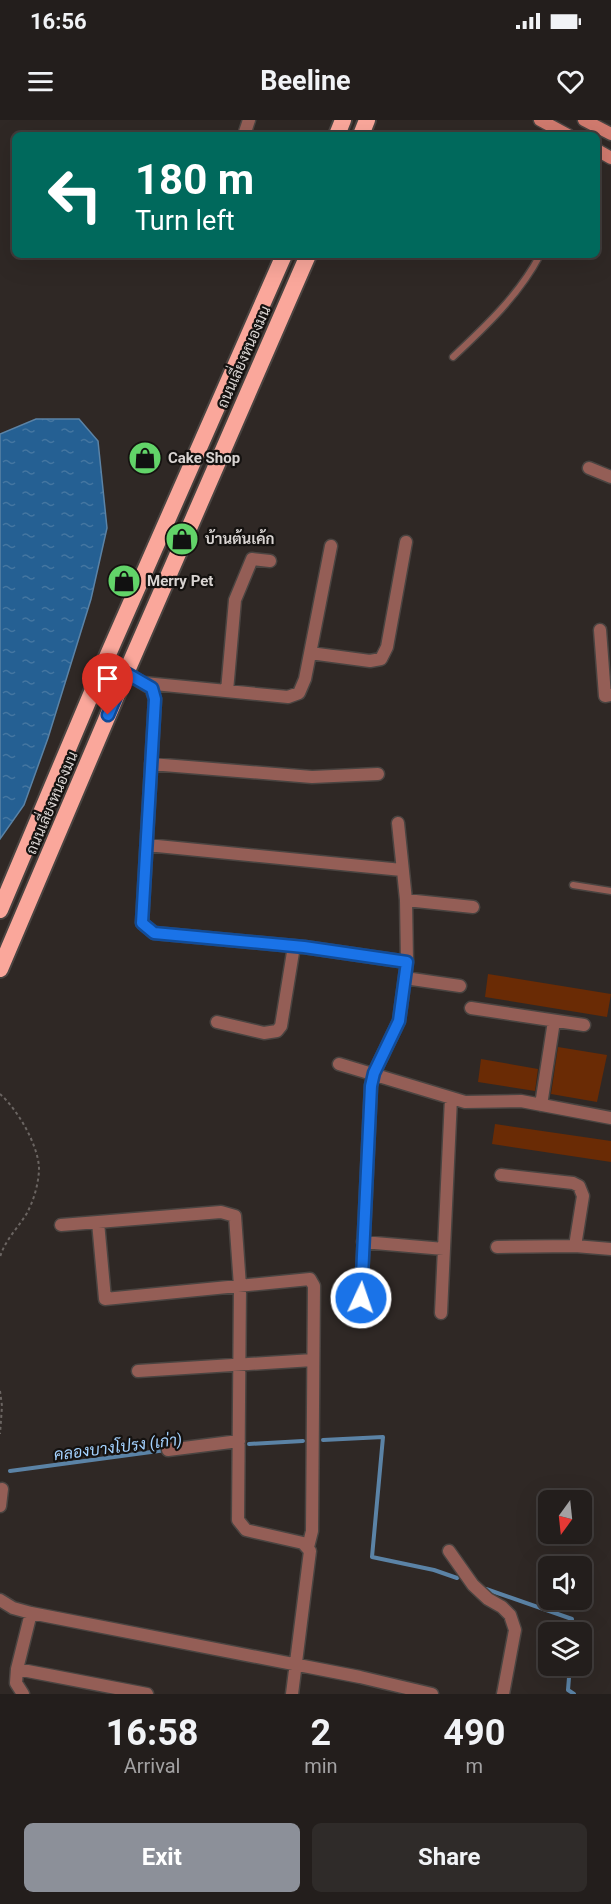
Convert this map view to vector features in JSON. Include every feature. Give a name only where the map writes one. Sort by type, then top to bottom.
[{"type":"highway","name":"ถนนเลี่ยงหนองมน","points":[[0,910],[103,666],[283,258]]},
{"type":"highway","name":"ถนนเลี่ยงหนองมน","points":[[0,969],[307,258]]},
{"type":"main road","points":[[540,120],[562,132]]},
{"type":"main road","points":[[584,120],[611,134]]},
{"type":"street","points":[[589,468],[611,477]]},
{"type":"street","points":[[310,653],[370,661],[381,659],[387,647],[406,542]]},
{"type":"street","points":[[142,683],[295,696],[302,688],[331,546]]},
{"type":"street","points":[[227,691],[235,600],[252,559],[270,561]]},
{"type":"street","points":[[600,630],[605,696],[611,695]]},
{"type":"street","points":[[126,673],[152,688],[155,699],[142,923],[154,933],[294,946],[407,962]]},
{"type":"street","points":[[151,764],[312,777],[378,774]]},
{"type":"street","points":[[361,1298],[371,1086],[374,1073],[399,1021],[407,962],[406,900],[398,823]]},
{"type":"street","points":[[147,845],[402,870]]},
{"type":"street","points":[[406,900],[473,907]]},
{"type":"street","points":[[217,1022],[264,1033],[277,1031],[281,1026],[294,946]]},
{"type":"street","points":[[405,978],[460,986]]},
{"type":"street","points":[[471,1008],[584,1025]]},
{"type":"street","points":[[541,1105],[554,1022]]},
{"type":"street","points":[[339,1064],[465,1102],[521,1101],[611,1118]]},
{"type":"street","points":[[441,1313],[451,1098]]},
{"type":"street","points":[[501,1175],[573,1183],[579,1186],[583,1196],[575,1246]]},
{"type":"street","points":[[61,1225],[221,1212],[230,1214],[236,1220],[240,1286],[238,1520],[242,1526],[254,1533],[295,1541],[308,1547]]},
{"type":"street","points":[[98,1222],[105,1299],[310,1279],[314,1286],[312,1531],[308,1547],[311,1558],[292,1694]]},
{"type":"street","points":[[363,1242],[444,1249]]},
{"type":"street","points":[[496,1247],[575,1246],[611,1249]]},
{"type":"street","points":[[138,1371],[313,1360]]},
{"type":"street","points":[[168,1450],[239,1441]]},
{"type":"street","points":[[0,1506],[2,1489]]},
{"type":"street","points":[[449,1551],[472,1585],[510,1615],[515,1630],[503,1694]]},
{"type":"street","points":[[0,1599],[13,1608],[31,1613],[432,1694]]},
{"type":"street","points":[[23,1694],[16,1683],[17,1669],[31,1613]]},
{"type":"street","points":[[17,1669],[147,1694]]},
{"type":"lane","points":[[453,357],[529,277],[538,258]]},
{"type":"lane","points":[[573,885],[611,891]]},
{"type":"path","points":[[0,1094],[17,1114],[30,1138],[39,1166],[33,1200],[11,1234],[0,1257]]},
{"type":"path","points":[[0,1391],[2,1420],[0,1434]]},
{"type":"water","points":[[36,419],[79,419],[98,441],[107,528],[91,599],[48,738],[24,805],[0,839],[0,434]]},
{"type":"building","points":[[488,974],[611,994],[607,1017],[485,997]]},
{"type":"building","points":[[558,1047],[607,1055],[597,1102],[551,1094]]},
{"type":"building","points":[[481,1059],[538,1069],[535,1091],[478,1082]]},
{"type":"building","points":[[495,1124],[611,1141],[611,1162],[492,1144]]},
{"type":"waterway","name":"คลองบางโปรง (เก่า)","points":[[323,1440],[383,1437],[372,1557],[434,1570],[457,1578]]},
{"type":"waterway","name":"คลองบางโปรง (เก่า)","points":[[249,1444],[303,1441]]},
{"type":"waterway","name":"คลองบางโปรง (เก่า)","points":[[10,1471],[166,1450]]},
{"type":"waterway","name":"คลองบางโปรง (เก่า)","points":[[486,1589],[572,1619],[572,1622]]},
{"type":"waterway","name":"คลองบางโปรง (เก่า)","points":[[569,1676],[568,1690],[574,1694]]},
{"type":"place","name":"Cake Shop","points":[[145,458]]},
{"type":"place","name":"บ้านต้นเค้ก","points":[[182,539]]},
{"type":"place","name":"Merry Pet","points":[[124,581]]},
{"type":"route","points":[[108,715],[126,673],[152,688],[155,699],[142,923],[154,933],[304,947],[407,962],[399,1021],[374,1073],[371,1086],[361,1298]]}]
